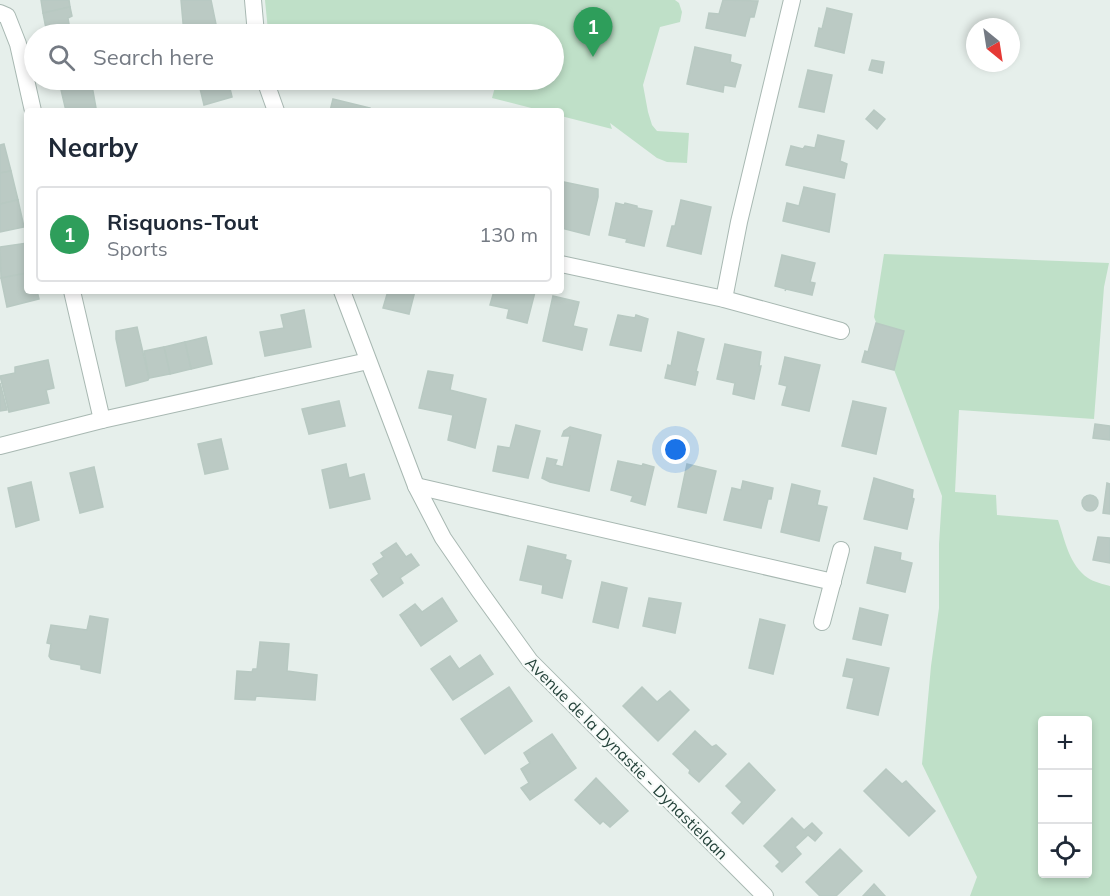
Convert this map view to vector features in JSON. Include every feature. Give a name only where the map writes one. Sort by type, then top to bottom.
[{"type":"street","points":[[252,0],[255,24]]},
{"type":"street","points":[[724,299],[739,222],[792,0]]},
{"type":"street","points":[[0,13],[7,16],[18,44],[24,71]]},
{"type":"street","points":[[28,90],[32,108]]},
{"type":"street","points":[[268,90],[275,108]]},
{"type":"street","points":[[564,265],[724,299],[841,331]]},
{"type":"street","points":[[73,294],[102,420]]},
{"type":"street","name":"Avenue de la Dynastie - Dynastielaan","points":[[343,294],[416,486],[443,538],[478,589],[530,661],[765,896]]},
{"type":"street","points":[[0,446],[102,420],[368,361]]},
{"type":"street","points":[[416,486],[833,582]]},
{"type":"street","points":[[822,622],[841,550]]},
{"type":"green space","points":[[265,0],[675,0],[679,3],[682,12],[680,22],[660,27],[643,85],[648,112],[652,125],[657,131],[689,133],[687,163],[667,162],[657,158],[610,123],[612,129],[564,117],[564,108],[531,108],[492,98],[494,90],[564,90],[564,24],[267,24]]},
{"type":"green space","points":[[884,254],[1109,263],[1104,287],[1094,419],[959,410],[955,492],[996,495],[997,515],[1058,520],[1068,552],[1076,566],[1090,579],[1110,586],[1110,896],[970,896],[977,877],[922,764],[939,608],[942,496],[874,317]]},
{"type":"building","points":[[41,0],[69,0],[70,7],[43,13]]},
{"type":"building","points":[[181,0],[211,0],[216,24],[183,24]]},
{"type":"building","points":[[723,0],[758,1],[754,17],[750,17],[745,36],[706,28],[709,13],[719,14]]},
{"type":"building","points":[[70,7],[72,16],[68,18],[69,24],[45,24],[43,13]]},
{"type":"building","points":[[827,8],[852,14],[844,53],[815,46]]},
{"type":"building","points":[[695,47],[731,55],[730,62],[741,65],[735,87],[724,85],[723,92],[687,84]]},
{"type":"building","points":[[872,60],[884,62],[882,73],[869,70]]},
{"type":"building","points":[[808,70],[832,75],[824,112],[799,107]]},
{"type":"building","points":[[61,90],[93,90],[96,108],[65,108]]},
{"type":"building","points":[[200,90],[230,90],[232,97],[204,105]]},
{"type":"building","points":[[333,99],[370,108],[331,108]]},
{"type":"building","points":[[874,110],[885,119],[877,129],[866,119]]},
{"type":"building","points":[[818,135],[844,141],[840,161],[847,164],[844,178],[786,165],[791,146],[803,149],[805,146],[815,148]]},
{"type":"building","points":[[4,144],[11,171],[0,173],[0,145]]},
{"type":"building","points":[[11,171],[18,200],[0,204],[0,173]]},
{"type":"building","points":[[564,182],[598,189],[589,235],[564,229]]},
{"type":"building","points":[[804,187],[835,194],[829,232],[783,221],[787,203],[799,206]]},
{"type":"building","points":[[18,200],[24,227],[0,232],[0,204]]},
{"type":"building","points":[[681,200],[711,207],[701,254],[667,246],[672,226],[675,226]]},
{"type":"building","points":[[616,203],[624,205],[625,203],[652,211],[644,246],[609,235]]},
{"type":"building","points":[[24,243],[24,274],[1,278],[0,247]]},
{"type":"building","points":[[782,255],[815,263],[810,282],[815,283],[812,295],[775,286]]},
{"type":"building","points":[[24,274],[24,294],[38,294],[39,299],[7,307],[1,278]]},
{"type":"building","points":[[387,294],[414,294],[409,314],[383,308]]},
{"type":"building","points":[[493,294],[534,294],[527,323],[507,318],[509,309],[490,305]]},
{"type":"building","points":[[553,296],[579,302],[573,326],[587,329],[582,350],[543,341]]},
{"type":"building","points":[[304,310],[311,347],[265,356],[260,332],[284,328],[281,315]]},
{"type":"building","points":[[618,315],[635,318],[636,315],[648,319],[641,351],[610,345]]},
{"type":"building","points":[[876,323],[904,331],[894,370],[862,362],[865,351],[868,352]]},
{"type":"building","points":[[137,327],[149,378],[126,386],[116,331]]},
{"type":"building","points":[[678,332],[704,339],[695,385],[665,378],[668,365],[671,366]]},
{"type":"building","points":[[206,337],[212,364],[191,369],[185,342]]},
{"type":"building","points":[[185,342],[191,369],[170,374],[164,347]]},
{"type":"building","points":[[725,344],[761,352],[759,366],[761,366],[754,399],[733,394],[735,383],[717,379]]},
{"type":"building","points":[[164,347],[170,374],[149,378],[144,351]]},
{"type":"building","points":[[785,357],[820,365],[809,411],[782,405],[787,386],[779,384]]},
{"type":"building","points":[[48,360],[54,388],[46,390],[49,403],[9,412],[0,376],[15,373],[15,367]]},
{"type":"building","points":[[428,371],[453,375],[450,390],[486,399],[475,448],[448,440],[453,415],[419,408]]},
{"type":"building","points":[[0,383],[7,410],[0,411]]},
{"type":"building","points":[[339,401],[345,426],[309,434],[302,409]]},
{"type":"building","points":[[853,401],[886,408],[876,454],[842,446]]},
{"type":"building","points":[[1095,424],[1110,426],[1110,440],[1093,438]]},
{"type":"building","points":[[516,425],[540,431],[528,478],[493,471],[498,446],[510,448]]},
{"type":"building","points":[[570,427],[601,435],[589,491],[542,478],[547,458],[557,460],[555,465],[563,467],[570,436],[562,436],[564,431]]},
{"type":"building","points":[[221,439],[228,469],[205,474],[198,444]]},
{"type":"building","points":[[618,461],[654,467],[645,505],[631,501],[633,496],[611,490]]},
{"type":"building","points":[[346,464],[349,478],[364,474],[370,499],[330,508],[322,470]]},
{"type":"building","points":[[687,464],[716,471],[706,513],[678,507]]},
{"type":"building","points":[[94,467],[103,507],[80,513],[70,473]]},
{"type":"building","points":[[874,478],[913,490],[912,498],[914,499],[907,529],[864,519]]},
{"type":"building","points":[[743,481],[773,488],[761,528],[724,520],[732,488],[741,490]]},
{"type":"building","points":[[31,482],[39,520],[16,527],[8,488]]},
{"type":"building","points":[[1107,483],[1110,484],[1110,514],[1103,513]]},
{"type":"building","points":[[792,484],[820,491],[817,505],[827,507],[819,541],[781,532]]},
{"type":"building","points":[[1087,495],[1093,495],[1098,503],[1096,509],[1087,511],[1082,506],[1082,500]]},
{"type":"building","points":[[1098,537],[1110,538],[1110,563],[1093,560]]},
{"type":"building","points":[[396,543],[406,557],[411,554],[419,565],[400,578],[403,583],[383,597],[371,580],[379,574],[373,564],[384,557],[381,553]]},
{"type":"building","points":[[528,546],[566,555],[565,559],[571,561],[562,598],[542,593],[543,585],[520,580]]},
{"type":"building","points":[[875,547],[901,553],[900,560],[912,563],[905,592],[867,583]]},
{"type":"building","points":[[602,582],[627,588],[618,628],[593,622]]},
{"type":"building","points":[[442,598],[457,621],[421,646],[400,615],[415,604],[422,612]]},
{"type":"building","points":[[649,598],[681,603],[675,633],[643,626]]},
{"type":"building","points":[[860,608],[888,615],[881,645],[853,639]]},
{"type":"building","points":[[90,616],[108,619],[100,673],[81,669],[81,665],[51,659],[49,656],[51,644],[47,643],[51,625],[87,630]]},
{"type":"building","points":[[760,619],[785,625],[773,674],[749,668]]},
{"type":"building","points":[[260,642],[289,644],[287,671],[317,675],[315,700],[256,696],[255,700],[235,699],[237,671],[252,672],[253,669],[257,669]]},
{"type":"building","points":[[480,655],[493,674],[453,700],[431,669],[450,656],[459,669]]},
{"type":"building","points":[[847,659],[889,668],[878,715],[847,708],[854,678],[843,676]]},
{"type":"building","points":[[509,687],[532,721],[485,754],[461,719]]},
{"type":"building","points":[[642,687],[657,702],[670,691],[689,710],[658,741],[623,706]]},
{"type":"building","points":[[695,731],[712,747],[716,745],[726,754],[699,782],[673,754]]},
{"type":"building","points":[[552,734],[576,768],[530,800],[521,788],[529,783],[521,769],[530,763],[524,753]]},
{"type":"building","points":[[749,763],[775,790],[743,824],[732,813],[742,802],[726,786]]},
{"type":"building","points":[[886,769],[902,784],[906,781],[935,811],[909,836],[864,791]]},
{"type":"building","points":[[596,778],[628,811],[610,827],[603,821],[600,824],[575,800]]},
{"type":"building","points":[[792,818],[804,830],[812,823],[822,833],[815,841],[808,835],[795,847],[801,854],[782,872],[776,866],[780,862],[764,846]]},
{"type":"building","points":[[840,849],[862,871],[836,896],[820,896],[806,882]]},
{"type":"building","points":[[874,884],[885,896],[863,896]]},
{"type":"place","name":"Risquons-Tout","points":[[593,57]]}]
